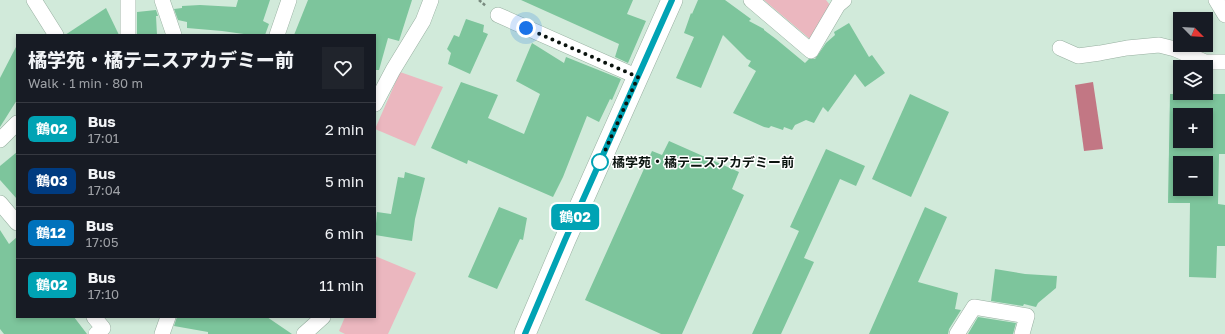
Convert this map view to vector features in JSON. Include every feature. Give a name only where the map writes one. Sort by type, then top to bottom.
[{"type":"street","points":[[34,0],[55,34]]},
{"type":"street","points":[[128,0],[128,34]]},
{"type":"street","points":[[162,0],[174,34]]},
{"type":"street","points":[[277,34],[289,0]]},
{"type":"street","points":[[376,102],[393,70],[423,21],[431,0]]},
{"type":"street","points":[[525,334],[565,240],[672,0]]},
{"type":"street","points":[[751,0],[811,51],[838,5],[844,0]]},
{"type":"street","points":[[1216,0],[1225,15]]},
{"type":"street","points":[[498,15],[638,77]]},
{"type":"street","points":[[1060,48],[1078,56],[1127,48],[1159,46],[1175,49],[1205,62],[1225,62]]},
{"type":"street","points":[[0,140],[16,124]]},
{"type":"street","points":[[0,203],[16,222]]},
{"type":"street","points":[[957,334],[974,307],[1027,316],[1022,334]]},
{"type":"street","points":[[95,318],[103,328],[96,334]]},
{"type":"street","points":[[162,334],[168,318]]},
{"type":"street","points":[[304,334],[322,318]]},
{"type":"shaded area","points":[[764,0],[826,0],[830,5],[810,39]]},
{"type":"shaded area","points":[[400,72],[443,87],[415,146],[376,129]]},
{"type":"shaded area","points":[[1093,82],[1103,149],[1084,151],[1075,85]]},
{"type":"shaded area","points":[[376,256],[416,273],[388,334],[345,334],[339,331],[345,318],[376,318]]},
{"type":"building","points":[[238,0],[270,0],[263,21],[269,24],[265,34],[244,34],[187,28],[187,22],[178,20],[174,9],[182,8],[182,6],[200,5],[236,7]]},
{"type":"building","points":[[308,0],[412,0],[399,41],[388,38],[379,70],[376,70],[376,34],[294,34]]},
{"type":"building","points":[[521,0],[633,0],[627,14],[646,21],[628,63],[615,57],[619,44]]},
{"type":"building","points":[[698,0],[725,0],[751,19],[749,21],[764,29],[805,63],[809,59],[815,59],[826,43],[835,35],[834,32],[849,23],[869,57],[872,55],[885,73],[865,87],[855,74],[828,112],[823,107],[814,123],[806,120],[795,125],[792,130],[784,127],[783,130],[771,126],[769,128],[764,127],[733,113],[756,71],[748,66],[751,61],[747,59],[723,35],[701,88],[676,78],[694,37],[684,33],[691,13],[692,14]]},
{"type":"building","points":[[106,8],[119,34],[67,34]]},
{"type":"building","points":[[156,10],[158,16],[156,16],[157,34],[137,34],[137,12]]},
{"type":"building","points":[[466,19],[484,25],[483,32],[488,34],[470,74],[448,64],[451,53],[447,49],[454,35],[459,37]]},
{"type":"building","points":[[532,43],[564,63],[566,57],[621,79],[612,100],[610,99],[599,122],[587,116],[563,177],[553,197],[468,160],[467,164],[431,148],[461,82],[498,95],[488,118],[524,134],[540,94],[516,81]]},
{"type":"building","points":[[16,47],[16,102],[0,127],[0,78]]},
{"type":"building","points":[[910,94],[949,112],[911,197],[872,179]]},
{"type":"building","points":[[1170,94],[1173,94],[1173,100],[1213,100],[1213,94],[1225,94],[1225,154],[1219,154],[1218,204],[1225,205],[1225,246],[1217,246],[1216,278],[1189,277],[1190,203],[1168,203]]},
{"type":"building","points":[[669,141],[739,172],[732,189],[744,195],[682,334],[661,334],[585,300],[652,151],[662,155]]},
{"type":"building","points":[[826,149],[865,166],[856,186],[840,179],[804,258],[814,262],[781,334],[752,334],[799,231],[790,227]]},
{"type":"building","points":[[16,153],[16,198],[0,180],[0,166]]},
{"type":"building","points":[[405,172],[425,178],[415,219],[412,241],[376,235],[377,212],[391,214],[398,177],[404,178]]},
{"type":"building","points":[[499,207],[527,218],[523,240],[520,239],[497,289],[468,277]]},
{"type":"building","points":[[925,207],[947,217],[918,282],[958,293],[955,309],[961,310],[949,329],[948,334],[869,334]]},
{"type":"building","points":[[0,230],[9,244],[16,238],[16,318],[75,318],[87,334],[4,334],[0,329]]},
{"type":"building","points":[[995,269],[1025,274],[1057,276],[1056,288],[1038,303],[1036,307],[1024,304],[1023,306],[991,301]]},
{"type":"building","points":[[978,317],[1016,323],[1013,334],[968,334]]},
{"type":"building","points":[[177,318],[268,318],[292,334],[208,334],[208,332],[174,326]]},
{"type":"bus line","name":"鶴02","points":[[525,334],[565,240],[672,0]]},
{"type":"place","name":"橘学苑・橘テニスアカデミー前","points":[[600,162]]},
{"type":"route","points":[[526,28],[638,77],[600,162]]}]
